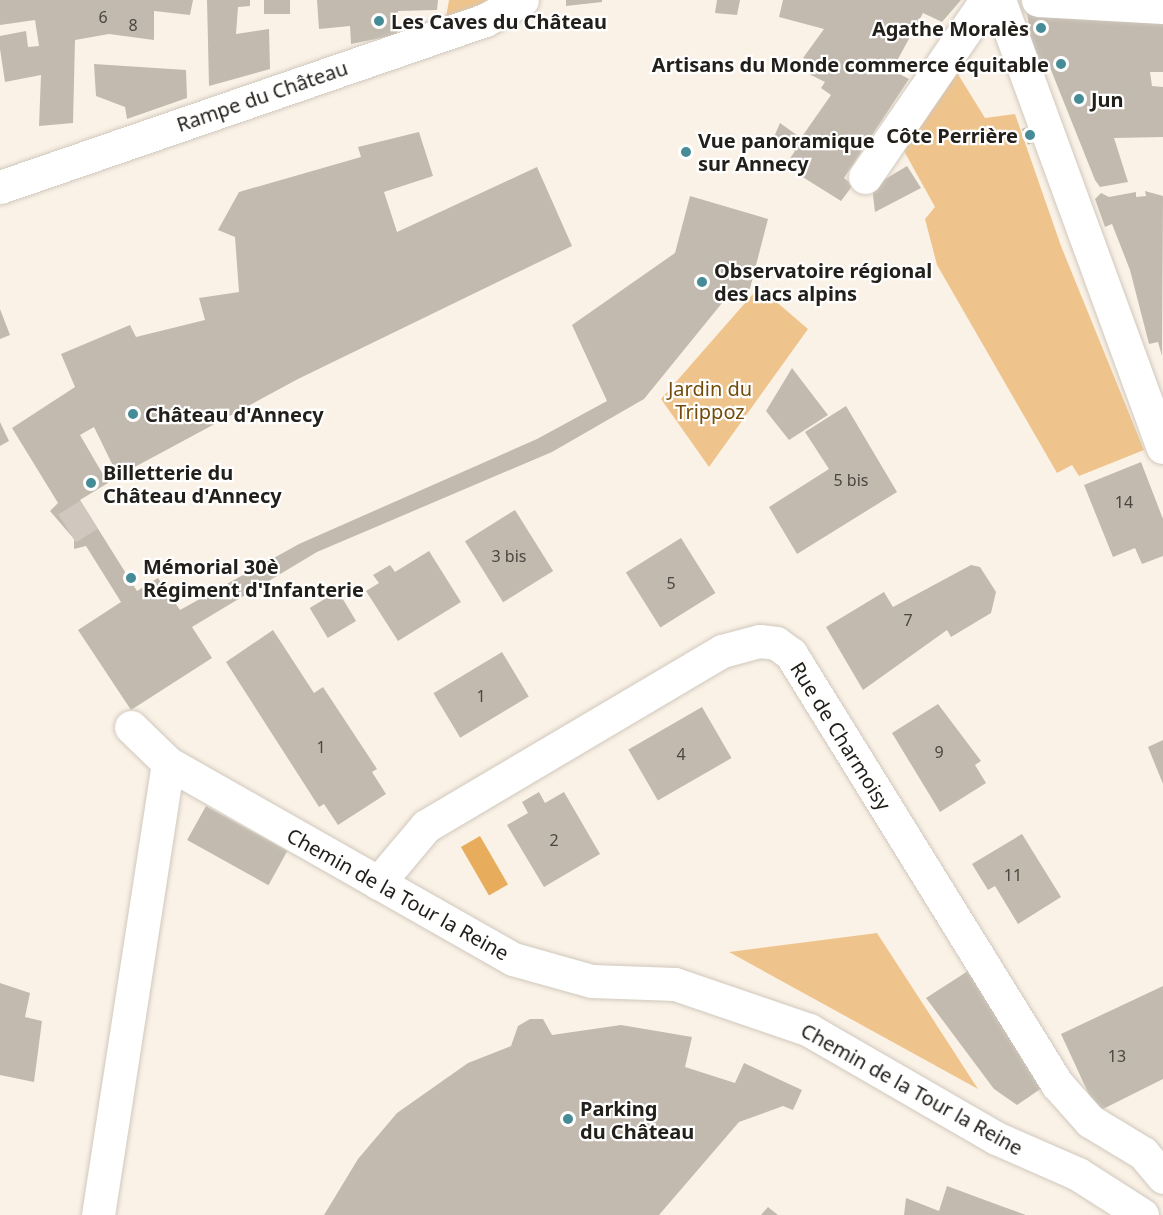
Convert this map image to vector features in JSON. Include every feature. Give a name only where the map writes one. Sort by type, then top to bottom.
[{"type":"street","name":"Rampe du Château","points":[[0,187],[484,20],[522,0]]},
{"type":"street","points":[[865,177],[986,0]]},
{"type":"street","points":[[999,0],[1163,447]]},
{"type":"street","points":[[1038,0],[1163,7]]},
{"type":"street","name":"Rue de Charmoisy","points":[[378,883],[426,826],[723,651],[760,640],[776,643],[790,654],[1057,1084],[1090,1121],[1143,1153],[1163,1176]]},
{"type":"street","name":"Chemin de la Tour la Reine","points":[[131,727],[168,763],[513,959],[592,981],[675,984],[809,1030],[996,1138],[1078,1174],[1142,1215]]},
{"type":"street","points":[[98,1215],[168,763]]},
{"type":"street","points":[[1147,1215],[1163,1192]]},
{"type":"green space","points":[[449,0],[508,0],[445,23]]},
{"type":"green space","points":[[956,71],[985,118],[1015,114],[1061,246],[1144,450],[1079,476],[1072,465],[1057,473],[937,265],[925,219],[935,207],[904,151]]},
{"type":"green space","name":"Jardin du Trippoz","points":[[759,287],[808,329],[709,467],[661,399]]},
{"type":"green space","points":[[877,933],[978,1089],[729,952]]},
{"type":"shaded area","points":[[480,836],[508,884],[489,895],[461,847]]},
{"type":"building","points":[[0,0],[193,0],[190,15],[154,11],[154,40],[109,34],[75,40],[73,123],[39,126],[41,75],[5,82],[0,49],[0,36],[26,31],[28,47],[39,46],[35,20],[0,25]]},
{"type":"building","points":[[207,0],[250,0],[250,6],[238,7],[236,34],[269,29],[270,69],[209,86]]},
{"type":"building","points":[[264,0],[290,0],[290,14],[264,14]]},
{"type":"building","points":[[317,0],[438,0],[437,10],[398,11],[397,35],[351,44],[350,26],[319,29]]},
{"type":"building","points":[[566,0],[602,0],[602,2],[566,6]]},
{"type":"building","points":[[717,0],[740,0],[737,15],[715,13]]},
{"type":"building","points":[[783,0],[961,0],[942,22],[923,13],[892,70],[909,79],[844,178],[853,185],[841,201],[785,166],[795,151],[774,137],[780,123],[801,138],[831,95],[821,88],[825,82],[807,73],[813,64],[803,58],[824,29],[779,17]]},
{"type":"building","points":[[1027,13],[1163,18],[1163,72],[1150,72],[1152,86],[1163,87],[1163,137],[1114,138],[1128,182],[1100,187],[1095,180],[1047,60],[1040,62],[1032,45]]},
{"type":"building","points":[[94,64],[186,70],[187,98],[127,119],[125,107],[96,96]]},
{"type":"building","name":"Côte Perrière","points":[[1032,125],[1038,141],[1028,145],[1022,129]]},
{"type":"building","name":"Château d'Annecy","points":[[419,132],[433,176],[384,192],[397,232],[537,167],[572,246],[298,379],[118,476],[94,427],[80,435],[108,483],[80,500],[137,591],[158,578],[180,610],[299,544],[537,439],[607,401],[572,325],[675,253],[690,196],[768,219],[748,296],[731,292],[644,399],[552,452],[317,552],[192,627],[212,658],[131,710],[78,630],[121,602],[86,546],[74,549],[74,539],[50,511],[58,503],[12,428],[75,387],[61,354],[130,325],[136,337],[205,320],[199,298],[239,292],[235,237],[218,230],[239,192],[361,157],[358,147]]},
{"type":"building","points":[[907,166],[921,188],[875,212],[872,187]]},
{"type":"building","points":[[1145,191],[1163,196],[1162,356],[1158,342],[1149,344],[1130,270],[1112,224],[1105,227],[1095,199],[1101,193],[1109,197],[1136,192],[1136,197],[1146,196]]},
{"type":"building","points":[[0,309],[10,335],[0,339]]},
{"type":"building","points":[[792,368],[828,415],[789,440],[766,411]]},
{"type":"building","points":[[846,406],[897,492],[797,554],[769,507],[829,469],[805,432]]},
{"type":"building","points":[[0,422],[9,441],[0,446]]},
{"type":"building","points":[[1141,462],[1163,519],[1163,556],[1142,564],[1135,548],[1113,557],[1084,485]]},
{"type":"building","points":[[515,510],[553,571],[503,602],[465,541]]},
{"type":"building","points":[[681,538],[715,593],[660,628],[626,572]]},
{"type":"building","points":[[429,551],[461,602],[398,641],[366,591],[379,583],[373,575],[390,565],[395,572]]},
{"type":"building","points":[[971,565],[980,567],[996,592],[991,613],[951,637],[947,630],[863,690],[826,627],[884,592],[893,607]]},
{"type":"building","points":[[338,591],[356,621],[328,638],[310,608]]},
{"type":"building","points":[[273,630],[314,693],[323,687],[377,769],[372,772],[386,794],[338,825],[324,804],[319,807],[226,662]]},
{"type":"building","points":[[502,652],[529,697],[460,738],[433,693]]},
{"type":"building","points":[[938,704],[981,761],[975,765],[986,783],[940,812],[892,733]]},
{"type":"building","points":[[702,707],[732,758],[658,801],[628,750]]},
{"type":"building","points":[[1163,740],[1163,784],[1148,747]]},
{"type":"building","points":[[539,792],[545,803],[564,792],[600,854],[544,887],[507,825],[528,813],[522,802]]},
{"type":"building","points":[[206,806],[287,851],[268,885],[187,840]]},
{"type":"building","points":[[1022,834],[1061,897],[1018,924],[995,886],[988,890],[972,864]]},
{"type":"building","points":[[968,971],[1042,1088],[1017,1105],[994,1089],[926,998]]},
{"type":"building","points":[[0,983],[30,993],[25,1017],[42,1021],[34,1082],[0,1075]]},
{"type":"building","points":[[1163,986],[1163,1079],[1097,1112],[1061,1034]]},
{"type":"building","name":"Parking du Château","points":[[530,1019],[543,1019],[552,1035],[621,1025],[692,1037],[685,1067],[735,1083],[744,1063],[802,1090],[793,1110],[783,1106],[739,1122],[659,1215],[324,1215],[358,1159],[397,1113],[468,1063],[511,1046],[518,1026]]},
{"type":"building","points":[[947,1186],[1026,1215],[904,1215],[906,1198],[939,1211]]},
{"type":"building","points":[[768,1207],[778,1215],[761,1215]]},
{"type":"tunnel","points":[[67,528],[89,514]]},
{"type":"place","name":"Les Caves du Château","points":[[379,21]]},
{"type":"place","name":"Agathe Moralès","points":[[1041,28]]},
{"type":"place","name":"Artisans du Monde commerce équitable","points":[[1061,64]]},
{"type":"place","name":"Jun","points":[[1079,99]]},
{"type":"place","name":"Côte Perrière","points":[[1030,135]]},
{"type":"place","name":"Vue panoramique sur Annecy","points":[[686,152]]},
{"type":"place","name":"Observatoire régional des lacs alpins","points":[[702,282]]},
{"type":"place","name":"Château d'Annecy","points":[[133,414]]},
{"type":"place","name":"Billetterie du Château d'Annecy","points":[[91,483]]},
{"type":"place","name":"Mémorial 30è Régiment d'Infanterie","points":[[131,578]]},
{"type":"place","name":"Parking du Château","points":[[568,1119]]}]
